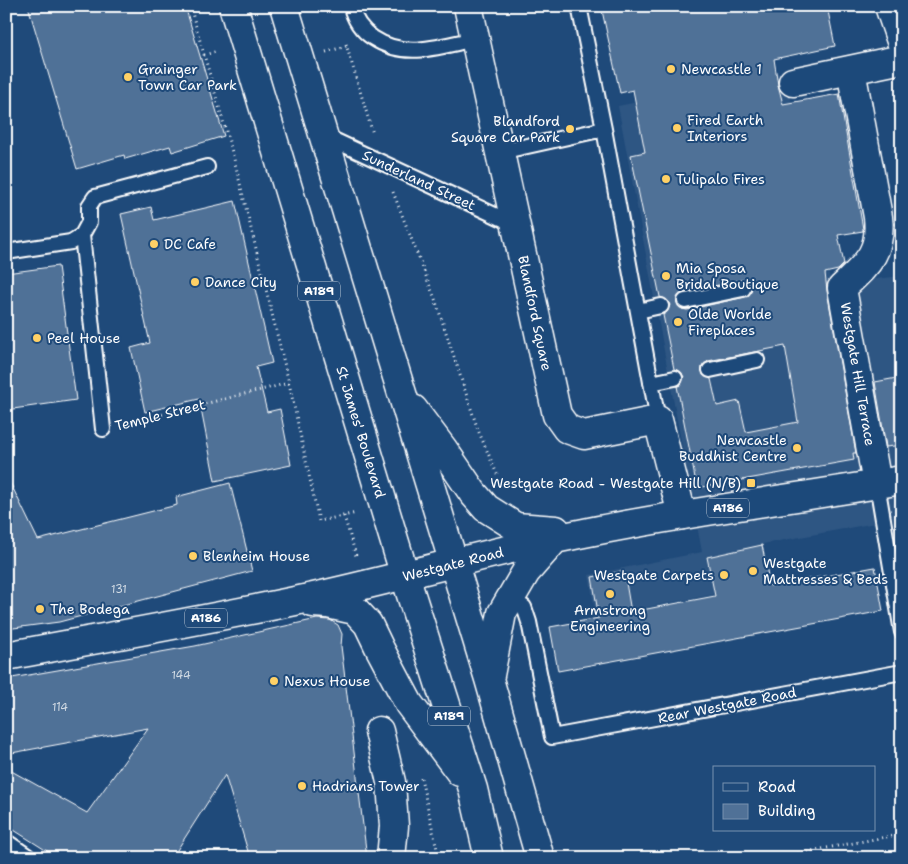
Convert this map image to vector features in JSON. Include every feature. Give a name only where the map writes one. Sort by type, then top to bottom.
[{"type":"main road","name":"St James' Boulevard","points":[[233,6],[384,508],[473,789],[489,858]]},
{"type":"main road","points":[[284,6],[489,679],[540,858]]},
{"type":"main road","name":"Blandford Square","points":[[468,6],[557,415],[567,429],[584,435],[658,420]]},
{"type":"main road","points":[[889,6],[902,44]]},
{"type":"main road","points":[[793,82],[902,59]]},
{"type":"main road","name":"Westgate Hill Terrace","points":[[851,70],[880,233],[876,250],[860,271],[842,288],[890,482]]},
{"type":"main road","points":[[401,394],[486,508],[516,527],[589,532]]},
{"type":"main road","points":[[658,420],[682,515]]},
{"type":"main road","name":"Westgate Road","points":[[6,656],[295,601],[589,532],[682,515],[890,482]]},
{"type":"main road","points":[[489,679],[502,613],[526,572],[555,539]]},
{"type":"main road","points":[[295,601],[328,604],[355,610],[368,624],[409,704],[473,789]]},
{"type":"main road","points":[[379,730],[391,782],[394,826],[391,858]]},
{"type":"street","points":[[6,845],[24,858]]},
{"type":"lane","points":[[351,6],[353,15],[366,33],[384,46],[402,50],[423,50],[475,39]]},
{"type":"lane","points":[[579,6],[604,129],[658,420]]},
{"type":"lane","points":[[500,152],[604,129]]},
{"type":"lane","name":"Sunderland Street","points":[[323,135],[516,225]]},
{"type":"lane","points":[[6,252],[71,242],[82,235],[89,222],[89,206],[95,197],[207,167]]},
{"type":"lane","name":"Temple Street","points":[[82,235],[103,429]]},
{"type":"lane","points":[[685,301],[743,289]]},
{"type":"lane","points":[[638,311],[661,306]]},
{"type":"lane","points":[[710,370],[757,360]]},
{"type":"lane","points":[[651,383],[675,378]]},
{"type":"lane","points":[[890,482],[902,632]]},
{"type":"lane","name":"Rear Westgate Road","points":[[510,600],[524,607],[529,622],[552,737],[902,672]]},
{"type":"path","points":[[190,6],[234,159],[289,383],[319,521],[384,508]]},
{"type":"path","points":[[344,38],[381,162],[435,299],[478,430],[496,472],[501,479]]},
{"type":"path","name":"Temple Street","points":[[103,429],[289,383]]},
{"type":"path","points":[[773,858],[902,834]]},
{"type":"shaded area","points":[[785,72],[831,284],[902,276],[902,518],[763,544],[770,584],[596,617],[589,575],[702,552],[618,106]]},
{"type":"building","name":"Grainger Town Car Park","points":[[28,6],[185,6],[224,136],[172,152],[170,146],[125,159],[124,155],[77,169]]},
{"type":"building","points":[[601,6],[827,6],[835,46],[774,59],[783,104],[839,94],[863,231],[838,235],[844,264],[838,270],[825,273],[856,453],[853,453],[854,460],[697,488],[677,386],[681,384],[684,377],[681,372],[674,369],[663,315],[667,312],[670,305],[667,300],[660,297],[631,155],[645,152],[633,90],[620,93]],"holes":[[[741,280],[746,281],[751,287],[751,292],[745,297],[687,310],[682,309],[677,303],[677,298],[683,293]],[[785,346],[798,422],[746,432],[739,401],[717,406],[711,379],[703,375],[702,367],[708,361]]]},
{"type":"building","name":"Dance City","points":[[235,201],[272,363],[256,367],[267,412],[280,409],[291,465],[215,481],[199,399],[145,412],[131,348],[150,343],[121,214],[151,207],[154,220]]},
{"type":"building","name":"Peel House","points":[[58,266],[76,400],[6,410],[6,273]]},
{"type":"building","points":[[902,377],[902,445],[886,447],[875,382]]},
{"type":"building","points":[[6,474],[38,540],[177,505],[176,497],[230,483],[252,571],[59,622],[6,629]]},
{"type":"building","points":[[762,545],[770,586],[875,567],[883,611],[558,671],[550,627],[599,618],[592,577],[624,571],[631,612],[715,596],[707,557]]},
{"type":"building","points":[[317,619],[330,620],[338,625],[342,634],[341,646],[367,858],[250,858],[225,775],[172,858],[58,858],[6,825],[6,768],[87,813],[148,728],[6,754],[6,679],[195,646]]},
{"type":"place","name":"Newcastle 1","points":[[671,69]]},
{"type":"place","name":"Grainger Town Car Park","points":[[128,77]]},
{"type":"place","name":"Fired Earth Interiors","points":[[677,128]]},
{"type":"place","name":"Blandford Square Car Park","points":[[570,129]]},
{"type":"place","name":"Tulipalo Fires","points":[[666,179]]},
{"type":"place","name":"DC Cafe","points":[[154,244]]},
{"type":"place","name":"Mia Sposa Bridal Boutique","points":[[666,276]]},
{"type":"place","name":"Dance City","points":[[195,282]]},
{"type":"place","name":"Olde Worlde Fireplaces","points":[[678,322]]},
{"type":"place","name":"Peel House","points":[[37,338]]},
{"type":"place","name":"Newcastle Buddhist Centre","points":[[797,448]]},
{"type":"place","name":"Westgate Road - Westgate Hill (N/B)","points":[[751,483]]},
{"type":"place","name":"Blenheim House","points":[[193,556]]},
{"type":"place","name":"Westgate Mattresses & Beds","points":[[753,571]]},
{"type":"place","name":"Westgate Carpets","points":[[724,575]]},
{"type":"place","name":"Armstrong Engineering","points":[[610,594]]},
{"type":"place","name":"The Bodega","points":[[40,609]]},
{"type":"place","name":"Nexus House","points":[[274,681]]},
{"type":"place","name":"Hadrians Tower","points":[[302,786]]}]
